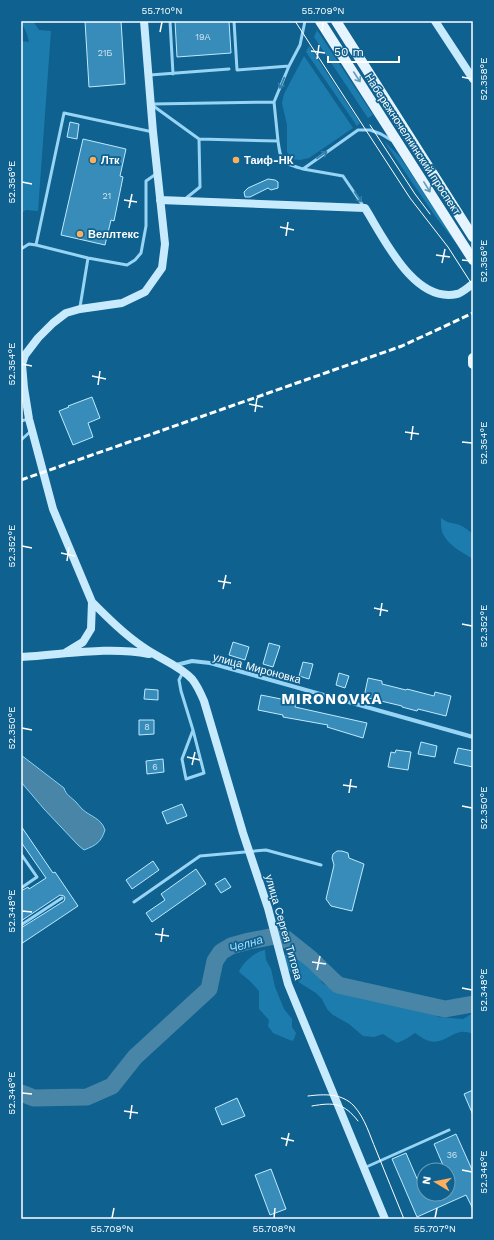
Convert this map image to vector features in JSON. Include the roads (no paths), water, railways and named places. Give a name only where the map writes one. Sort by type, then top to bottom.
[{"type":"main road","name":"Набережночелнинский проспект","points":[[320,21],[472,258]]},
{"type":"main road","name":"Набережночелнинский проспект","points":[[336,21],[473,237]]},
{"type":"main road","points":[[473,358],[473,364]]},
{"type":"street","points":[[65,653],[83,642],[91,629],[92,602],[53,509],[29,419],[22,364],[26,355],[38,338],[66,313],[80,309],[122,302],[145,292],[162,268],[165,244],[153,132],[144,21]]},
{"type":"street","points":[[435,21],[473,79]]},
{"type":"street","points":[[160,200],[365,208],[403,268],[420,285],[439,294],[458,294],[473,284]]},
{"type":"street","name":"улица Сергея Титова","points":[[92,602],[128,636],[183,672],[192,680],[204,701],[249,851],[268,908],[288,984],[385,1219]]},
{"type":"street","points":[[21,657],[65,653],[133,650],[154,654]]},
{"type":"street","name":"улица Мироновка","points":[[174,666],[192,661],[210,663],[473,737]]},
{"type":"lane","points":[[170,21],[173,74]]},
{"type":"lane","points":[[234,21],[237,70],[290,66]]},
{"type":"lane","points":[[305,21],[300,44],[274,102],[280,158],[284,163],[303,169],[343,176],[365,208]]},
{"type":"lane","points":[[148,76],[229,69]]},
{"type":"lane","points":[[151,104],[274,102]]},
{"type":"lane","points":[[151,104],[199,138],[278,141]]},
{"type":"lane","points":[[36,245],[64,113],[153,132]]},
{"type":"lane","points":[[303,169],[358,130],[370,130],[381,134],[402,148]]},
{"type":"lane","points":[[183,200],[200,187],[199,138]]},
{"type":"lane","points":[[21,249],[29,244],[36,245],[88,258],[127,265],[135,260],[141,253],[146,226],[146,181],[157,173]]},
{"type":"lane","points":[[80,309],[88,258]]},
{"type":"lane","points":[[21,421],[29,419]]},
{"type":"lane","points":[[21,440],[32,429]]},
{"type":"lane","points":[[183,672],[179,680],[181,692],[193,730],[204,773],[186,779],[182,759],[193,730]]},
{"type":"lane","points":[[134,902],[200,856],[266,850],[321,865]]},
{"type":"lane","points":[[21,854],[37,877],[21,888]]},
{"type":"lane","points":[[21,925],[62,898]]},
{"type":"lane","points":[[364,1168],[449,1130]]},
{"type":"waterway","name":"Челна","points":[[21,1093],[34,1098],[87,1097],[112,1086],[135,1057],[209,989],[215,961],[221,952],[231,946],[249,941],[275,936],[286,939],[311,959],[338,985],[445,1009],[473,1004]]},
{"type":"tram line","points":[[295,21],[410,198],[448,247],[473,286]]},
{"type":"tram line","points":[[370,125],[415,194],[430,214]]},
{"type":"tram line","points":[[308,1096],[332,1095],[349,1102],[358,1111],[367,1127],[404,1219]]},
{"type":"tram line","points":[[312,1106],[326,1104],[338,1105],[348,1110],[358,1121]]},
{"type":"railway","points":[[21,480],[402,346],[473,313]]},
{"type":"place","name":"Лтк","points":[[93,160]]},
{"type":"place","name":"Таиф-НК","points":[[236,160]]},
{"type":"place","name":"Веллтекс","points":[[80,234]]},
{"type":"district","name":"MIRONOVKA","points":[[332,699]]}]
